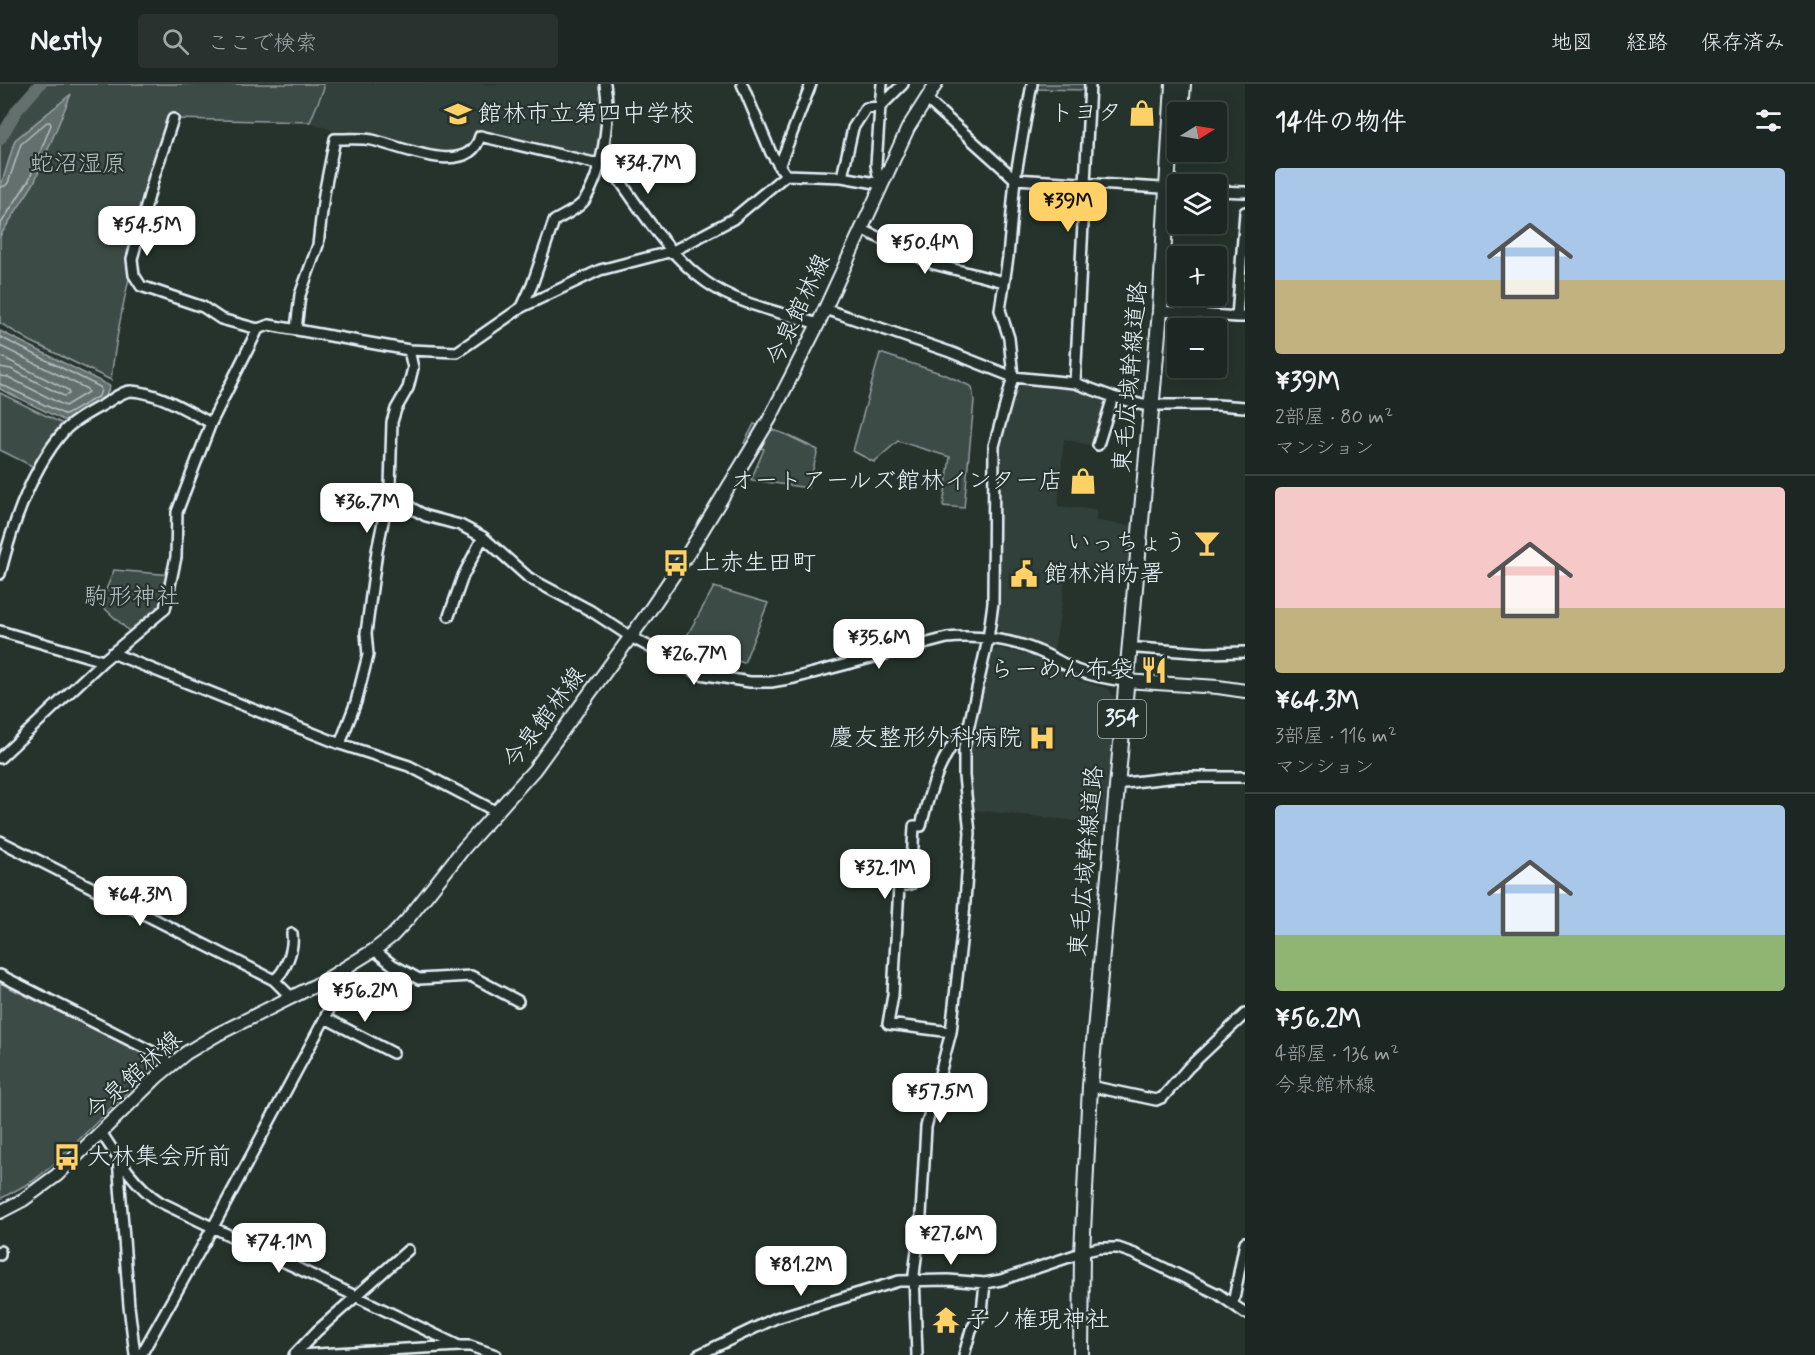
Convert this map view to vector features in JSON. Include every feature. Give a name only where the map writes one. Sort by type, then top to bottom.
[{"type":"highway","name":"東毛広域幹線道路","points":[[1173,84],[1174,174]]},
{"type":"highway","points":[[1182,102],[1183,84]]},
{"type":"highway","name":"東毛広域幹線道路","points":[[1081,1355],[1094,1087],[1170,234]]},
{"type":"highway","name":"東毛広域幹線道路","points":[[1094,1087],[1125,783],[1130,681],[1138,648],[1156,405]]},
{"type":"highway","name":"東毛広域幹線道路","points":[[1086,1252],[1089,1355]]},
{"type":"main road","name":"今泉館林線","points":[[0,1212],[40,1189],[171,1065],[201,1043],[292,998],[350,965],[392,936],[444,872],[534,771],[631,638],[689,552],[769,420],[818,324],[908,128],[936,84]]},
{"type":"main road","points":[[1130,681],[1245,691]]},
{"type":"street","points":[[522,307],[554,221],[578,207],[584,200],[602,160],[606,122],[606,84]]},
{"type":"street","points":[[742,84],[771,153],[783,171]]},
{"type":"street","points":[[173,119],[154,177],[132,259],[134,275],[141,286],[203,307],[221,319],[258,329],[269,325],[409,350],[457,352],[522,307],[600,270],[673,251],[733,219],[783,171],[812,84]]},
{"type":"street","points":[[882,84],[876,165],[882,181]]},
{"type":"street","points":[[917,1355],[916,1280],[914,1275],[921,1215],[926,1126],[951,1032],[969,856],[970,833],[963,763],[968,725],[988,639],[994,581],[994,446],[1013,377],[1009,338],[1000,310],[1015,179],[1032,84]]},
{"type":"street","points":[[1075,383],[1090,84]]},
{"type":"street","points":[[842,177],[853,128],[866,108],[880,106],[900,85]]},
{"type":"street","points":[[926,99],[1015,179],[1167,189]]},
{"type":"street","points":[[296,329],[300,296],[318,245],[324,194],[335,139],[371,140],[416,154],[454,157],[465,156],[473,151],[480,136],[594,163],[602,160]]},
{"type":"street","points":[[602,160],[608,164],[673,251],[707,283],[750,303],[818,324]]},
{"type":"street","points":[[783,171],[882,181]]},
{"type":"street","points":[[1227,191],[1245,192]]},
{"type":"street","points":[[1164,312],[1241,317],[1245,212]]},
{"type":"street","points":[[861,229],[934,264],[1004,282]]},
{"type":"street","points":[[825,309],[950,352],[1013,377],[1075,383],[1113,397],[1156,405],[1245,407]]},
{"type":"street","points":[[0,758],[103,661],[165,609],[176,556],[177,512],[211,423],[258,329]]},
{"type":"street","points":[[340,744],[356,702],[368,655],[366,633],[377,551],[390,487],[392,422],[396,409],[408,388],[413,368],[409,350]]},
{"type":"street","points":[[0,574],[18,511],[50,451],[65,430],[75,422],[129,391],[161,396],[211,423]]},
{"type":"street","points":[[1098,444],[1113,397]]},
{"type":"street","points":[[390,487],[406,504],[426,516],[460,525],[483,537],[529,578],[591,611],[631,638],[700,674],[750,682],[771,682],[947,638],[961,637],[988,639],[1034,649],[1076,670],[1130,681]]},
{"type":"street","points":[[449,616],[463,576],[483,537]]},
{"type":"street","points":[[0,631],[103,661]]},
{"type":"street","points":[[1138,648],[1206,653],[1245,652]]},
{"type":"street","points":[[112,653],[340,744],[409,766],[497,812]]},
{"type":"street","points":[[951,1032],[888,1024],[893,995],[899,886],[911,884],[914,826],[921,826],[929,789],[951,745],[968,725]]},
{"type":"street","points":[[1125,783],[1177,777],[1245,777]]},
{"type":"street","points":[[0,841],[274,980],[292,998]]},
{"type":"street","points":[[274,980],[278,977],[291,952],[292,934]]},
{"type":"street","points":[[374,950],[393,965],[420,979],[471,976],[518,1002]]},
{"type":"street","points":[[141,1355],[213,1227],[325,1018],[350,965]]},
{"type":"street","points":[[0,975],[161,1056],[171,1065]]},
{"type":"street","points":[[1094,1087],[1156,1100],[1163,1097],[1188,1068],[1245,1014]]},
{"type":"street","points":[[325,1018],[393,1053]]},
{"type":"street","points":[[101,1132],[118,1159],[151,1196],[356,1298],[459,1346]]},
{"type":"street","points":[[118,1159],[135,1355]]},
{"type":"street","points":[[1233,1304],[1245,1242]]},
{"type":"street","points":[[698,1355],[776,1318],[899,1281],[985,1283],[1001,1280],[1086,1252],[1109,1248],[1126,1250],[1218,1294],[1245,1313]]},
{"type":"street","points":[[294,1355],[317,1331],[408,1250]]},
{"type":"street","points":[[964,1355],[968,1337],[982,1312],[985,1283]]},
{"type":"street","points":[[454,1355],[459,1346]]},
{"type":"street","points":[[298,1355],[459,1346],[470,1346],[496,1355]]},
{"type":"shaded area","name":"館林市立第四中学校","points":[[323,84],[601,84],[603,106],[599,156],[591,159],[477,131],[474,143],[464,152],[424,151],[333,135],[332,130],[310,122],[324,88]]},
{"type":"shaded area","points":[[1024,384],[1079,391],[1107,403],[1093,446],[1064,439],[1058,506],[1097,510],[1096,521],[1132,526],[1128,573],[1067,568],[1054,652],[1029,640],[1002,634],[997,626],[1000,588],[998,475],[1001,447],[1018,387]]},
{"type":"shaded area","name":"慶友整形外科病院","points":[[999,648],[1032,656],[1080,681],[1108,689],[1116,700],[1106,824],[974,810],[970,781],[970,747],[990,653]]},
{"type":"green space","name":"蛇沼湿原","points":[[46,84],[323,84],[324,88],[310,122],[173,119],[128,281],[111,380],[30,341],[0,323],[0,143],[4,131]]},
{"type":"green space","points":[[1035,84],[1087,84],[1086,90],[1034,89]]},
{"type":"green space","points":[[880,353],[946,375],[972,387],[974,401],[964,508],[943,506],[950,457],[898,441],[874,462],[853,451]]},
{"type":"green space","points":[[0,393],[65,425],[54,437],[36,468],[0,450]]},
{"type":"green space","points":[[754,424],[785,434],[818,450],[808,488],[751,480],[764,449],[744,443]]},
{"type":"green space","name":"駒形神社","points":[[114,570],[172,575],[161,607],[131,633],[100,604]]},
{"type":"green space","points":[[714,587],[768,603],[744,663],[683,643]]},
{"type":"green space","points":[[0,983],[156,1060],[156,1064],[53,1165],[33,1181],[0,1199]]},
{"type":"water","points":[[71,94],[34,183],[0,236],[0,189],[15,140]]},
{"type":"water","points":[[0,331],[110,386],[104,400],[67,422],[0,389]]},
{"type":"waterway","points":[[0,139],[17,110],[40,84]]},
{"type":"place","name":"トヨタ","points":[[1142,113]]},
{"type":"place","name":"館林市立第四中学校","points":[[458,114]]},
{"type":"place","name":"オートアールズ館林インター店","points":[[1083,481]]},
{"type":"place","name":"いっちょう","points":[[1207,543]]},
{"type":"place","name":"上赤生田町","points":[[676,563]]},
{"type":"place","name":"館林消防署","points":[[1024,574]]},
{"type":"place","name":"らーめん布袋","points":[[1154,670]]},
{"type":"place","name":"慶友整形外科病院","points":[[1042,738]]},
{"type":"place","name":"大林集会所前","points":[[67,1157]]},
{"type":"place","name":"子ノ権現神社","points":[[946,1320]]}]
